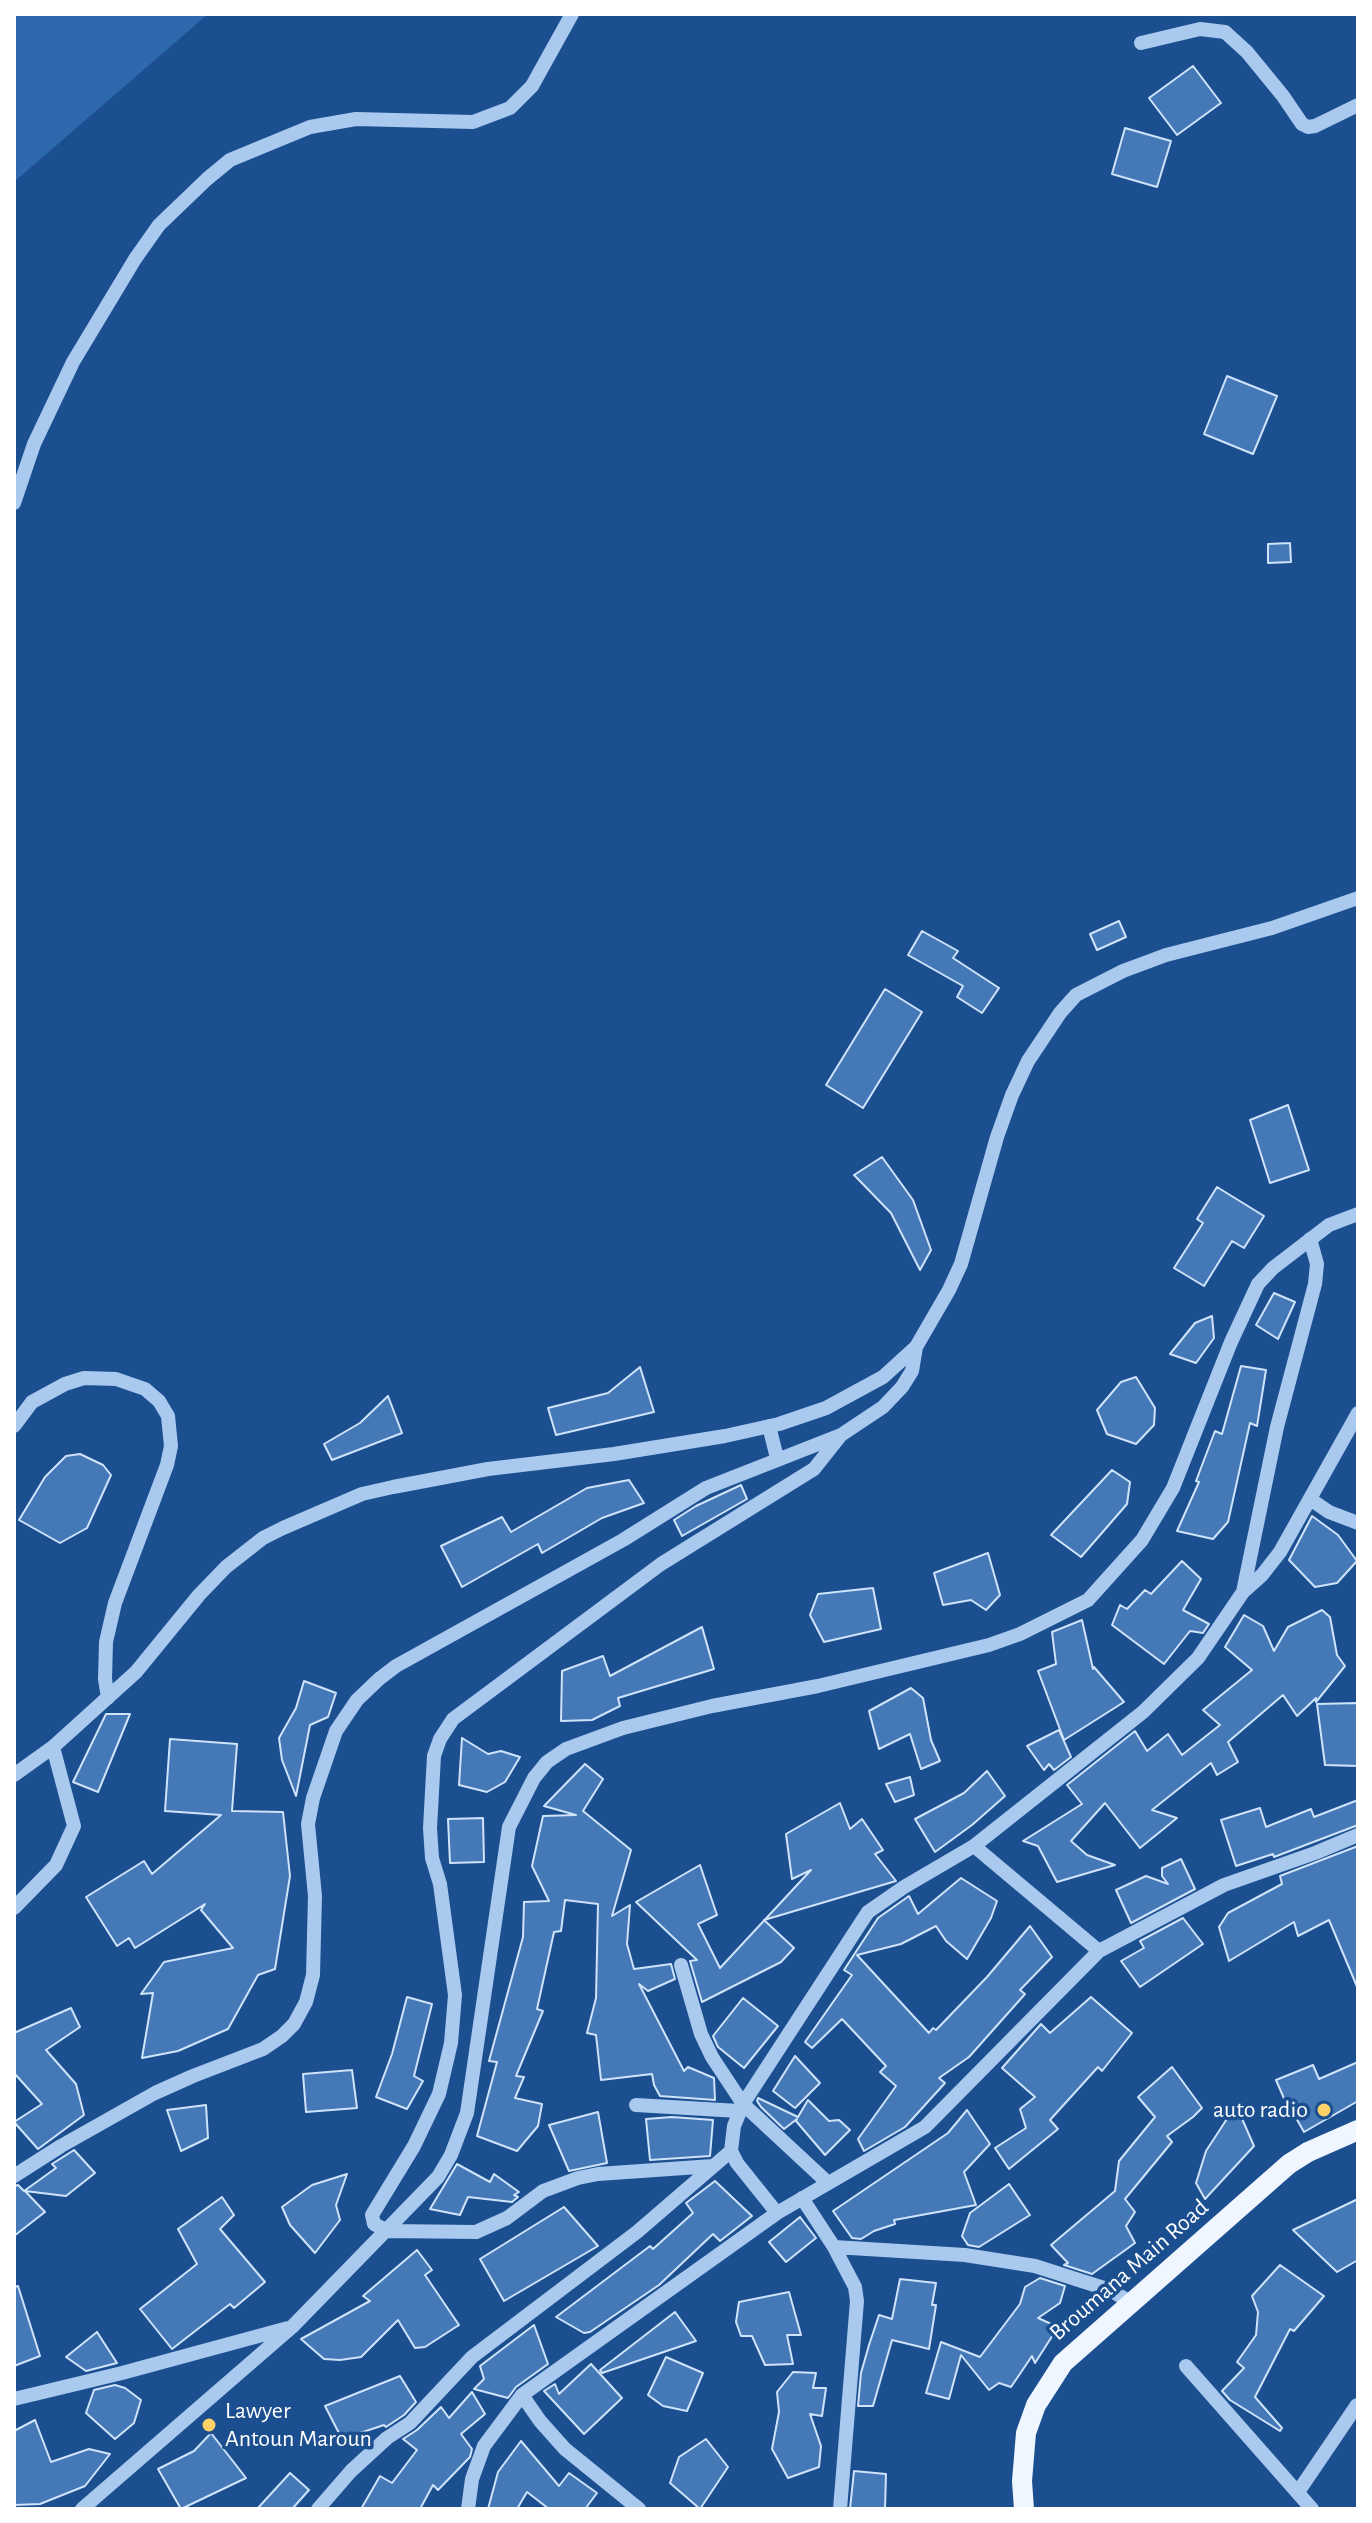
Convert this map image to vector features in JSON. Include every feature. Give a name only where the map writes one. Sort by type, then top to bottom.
[{"type":"main road","name":"Broumana Main Road","points":[[1024,2509],[1022,2481],[1026,2433],[1036,2405],[1063,2363],[1289,2164],[1358,2130]]},
{"type":"street","points":[[14,503],[34,444],[73,362],[127,271],[159,225],[207,179],[230,160],[310,127],[356,119],[473,122],[510,108],[532,86],[572,14]]},
{"type":"street","points":[[1141,43],[1200,29],[1225,32],[1247,52],[1302,124],[1308,127],[1358,105]]},
{"type":"street","points":[[14,1775],[53,1747],[136,1672],[199,1595],[247,1551],[283,1528],[362,1494],[488,1469],[614,1454],[769,1426],[826,1408],[883,1377],[916,1347],[961,1264],[1012,1095],[1028,1061],[1076,995],[1123,971],[1166,955],[1272,928],[1358,898]]},
{"type":"street","points":[[82,2509],[292,2327],[438,2177],[451,2155],[467,2113],[509,1827],[534,1778],[547,1762],[566,1749],[623,1728],[989,1645],[1020,1634],[1088,1600],[1142,1540],[1173,1488],[1231,1342],[1258,1284],[1273,1268],[1329,1225],[1358,1214]]},
{"type":"street","points":[[1243,1592],[1277,1427],[1315,1284],[1317,1264],[1310,1239]]},
{"type":"street","points":[[14,2176],[155,2093],[263,2049],[294,2024],[306,2002],[313,1975],[315,1896],[308,1824],[328,1748],[345,1715],[357,1700],[396,1666],[623,1540],[706,1488],[841,1435],[883,1407],[902,1387],[912,1371],[916,1347]]},
{"type":"street","points":[[14,1426],[32,1402],[65,1384],[84,1378],[116,1379],[145,1389],[159,1401],[168,1416],[171,1446],[167,1465],[115,1603],[106,1642],[108,1698]]},
{"type":"street","points":[[777,2213],[744,2174],[731,2151],[731,2139],[741,2107],[868,1912],[974,1846],[1170,1689],[1198,1658],[1243,1592],[1272,1564],[1358,1413]]},
{"type":"street","points":[[769,1426],[777,1458]]},
{"type":"street","points":[[713,2166],[578,2178],[543,2191],[507,2218],[476,2232],[388,2231],[374,2224],[372,2215],[428,2119],[446,2071],[451,2043],[455,1995],[440,1884],[432,1858],[430,1828],[434,1756],[440,1739],[453,1719],[661,1564],[814,1469],[841,1435]]},
{"type":"street","points":[[1310,1499],[1329,1512],[1358,1523]]},
{"type":"street","points":[[14,1908],[56,1865],[74,1826],[53,1747]]},
{"type":"street","points":[[468,2509],[472,2479],[484,2446],[522,2395],[777,2213],[925,2127],[1099,1951],[1224,1885],[1358,1835]]},
{"type":"street","points":[[974,1846],[1099,1951]]},
{"type":"street","points":[[681,1965],[701,2034],[741,2107],[828,2183]]},
{"type":"street","points":[[636,2105],[741,2107]]},
{"type":"street","points":[[318,2509],[351,2471],[387,2438],[410,2423],[472,2357],[625,2242],[731,2151]]},
{"type":"street","points":[[802,2198],[834,2247],[855,2287],[857,2301],[840,2509]]},
{"type":"street","points":[[834,2247],[965,2255],[1021,2264],[1071,2276],[1110,2290],[1132,2303]]},
{"type":"street","points":[[14,2399],[292,2327]]},
{"type":"street","points":[[1186,2366],[1312,2509]]},
{"type":"street","points":[[522,2395],[565,2449],[639,2509]]},
{"type":"street","points":[[1298,2492],[1357,2405]]},
{"type":"shaded area","points":[[14,14],[208,14],[14,182]]},
{"type":"building","points":[[1193,66],[1221,103],[1177,135],[1149,98]]},
{"type":"building","points":[[1125,128],[1171,141],[1157,187],[1112,174]]},
{"type":"building","points":[[1227,376],[1277,396],[1253,454],[1204,434]]},
{"type":"building","points":[[1290,543],[1291,562],[1268,563],[1268,544]]},
{"type":"building","points":[[1119,921],[1126,937],[1097,950],[1090,934]]},
{"type":"building","points":[[922,931],[958,951],[953,958],[999,988],[982,1013],[957,997],[963,986],[908,955]]},
{"type":"building","points":[[885,989],[922,1012],[863,1108],[826,1085]]},
{"type":"building","points":[[1288,1105],[1309,1170],[1270,1183],[1250,1120]]},
{"type":"building","points":[[882,1157],[913,1200],[931,1250],[920,1270],[891,1213],[854,1175]]},
{"type":"building","points":[[1217,1187],[1264,1216],[1244,1248],[1232,1241],[1204,1286],[1174,1268],[1203,1223],[1197,1219]]},
{"type":"building","points":[[1274,1293],[1295,1302],[1278,1339],[1256,1325]]},
{"type":"building","points":[[1212,1316],[1214,1338],[1196,1363],[1170,1354],[1195,1323]]},
{"type":"building","points":[[1241,1366],[1266,1370],[1257,1426],[1250,1423],[1228,1522],[1213,1539],[1177,1531],[1199,1482],[1196,1481],[1215,1431],[1222,1434]]},
{"type":"building","points":[[640,1367],[654,1412],[556,1435],[548,1408],[608,1393]]},
{"type":"building","points":[[1136,1377],[1155,1408],[1154,1425],[1136,1444],[1107,1434],[1097,1410],[1121,1382]]},
{"type":"building","points":[[388,1396],[402,1433],[332,1460],[324,1444],[360,1423]]},
{"type":"building","points":[[80,1454],[103,1465],[111,1475],[87,1528],[60,1543],[19,1520],[45,1477],[66,1456]]},
{"type":"building","points":[[1112,1470],[1130,1482],[1127,1504],[1081,1557],[1051,1535]]},
{"type":"building","points":[[629,1480],[644,1503],[602,1518],[542,1553],[538,1544],[462,1587],[441,1546],[502,1517],[511,1532],[587,1488]]},
{"type":"building","points":[[741,1485],[747,1499],[682,1536],[674,1520]]},
{"type":"building","points":[[1312,1516],[1338,1535],[1357,1561],[1337,1583],[1315,1587],[1289,1560]]},
{"type":"building","points":[[988,1553],[1000,1595],[986,1610],[971,1600],[943,1605],[934,1573]]},
{"type":"building","points":[[1182,1561],[1201,1579],[1183,1610],[1209,1624],[1203,1633],[1190,1631],[1164,1664],[1112,1625],[1120,1605],[1127,1609],[1145,1590],[1151,1594]]},
{"type":"building","points":[[873,1588],[881,1629],[824,1642],[810,1615],[818,1594]]},
{"type":"building","points":[[1322,1610],[1330,1617],[1337,1655],[1345,1666],[1316,1702],[1316,1698],[1297,1716],[1283,1695],[1228,1742],[1238,1762],[1217,1775],[1211,1763],[1152,1810],[1177,1818],[1140,1848],[1105,1803],[1071,1841],[1087,1855],[1115,1865],[1057,1882],[1038,1846],[1023,1841],[1082,1804],[1067,1785],[1135,1731],[1147,1751],[1168,1734],[1182,1755],[1220,1725],[1203,1710],[1252,1670],[1225,1647],[1244,1615],[1263,1626],[1274,1651],[1288,1627]]},
{"type":"building","points":[[1082,1620],[1093,1669],[1124,1702],[1064,1740],[1038,1671],[1056,1664],[1052,1632]]},
{"type":"building","points":[[702,1627],[714,1669],[618,1698],[620,1706],[592,1720],[561,1721],[562,1671],[603,1656],[610,1676]]},
{"type":"building","points":[[304,1681],[336,1693],[328,1717],[310,1725],[296,1796],[282,1760],[279,1738],[296,1708]]},
{"type":"building","points":[[911,1688],[923,1698],[931,1740],[940,1761],[921,1769],[910,1734],[879,1749],[869,1711]]},
{"type":"building","points":[[1358,1703],[1358,1766],[1325,1765],[1317,1704]]},
{"type":"building","points":[[106,1714],[130,1714],[98,1792],[73,1782]]},
{"type":"building","points":[[1059,1730],[1071,1757],[1054,1770],[1049,1764],[1044,1770],[1027,1746]]},
{"type":"building","points":[[462,1738],[488,1754],[501,1751],[520,1757],[505,1782],[487,1792],[459,1785]]},
{"type":"building","points":[[170,1739],[237,1744],[232,1811],[283,1812],[290,1876],[275,1969],[258,1975],[228,2029],[178,2051],[142,2058],[153,1993],[141,1994],[164,1962],[233,1948],[201,1910],[205,1904],[135,1948],[129,1938],[117,1946],[86,1897],[144,1861],[152,1874],[221,1815],[165,1811]]},
{"type":"building","points":[[585,1764],[603,1779],[583,1811],[631,1850],[612,1916],[630,1905],[627,1944],[634,1969],[671,1964],[675,1979],[648,1991],[639,1984],[684,2071],[688,2067],[714,2078],[715,2100],[660,2096],[652,2074],[601,2080],[596,2035],[587,2033],[596,1998],[598,1904],[565,1900],[561,1931],[554,1932],[537,2009],[543,2011],[516,2076],[524,2077],[515,2098],[542,2104],[538,2126],[517,2151],[477,2136],[497,2062],[489,2061],[523,1937],[524,1902],[549,1901],[532,1866],[543,1816],[576,1815],[544,1806]]},
{"type":"building","points":[[987,1771],[1005,1796],[935,1852],[915,1819],[964,1793]]},
{"type":"building","points":[[910,1777],[914,1795],[895,1802],[886,1784]]},
{"type":"building","points":[[1358,1800],[1358,1825],[1274,1857],[1273,1854],[1236,1866],[1221,1820],[1260,1808],[1266,1827],[1311,1809],[1314,1817]]},
{"type":"building","points":[[840,1803],[850,1829],[862,1819],[883,1850],[875,1854],[896,1881],[765,1920],[811,1870],[792,1879],[786,1834]]},
{"type":"building","points":[[483,1818],[484,1862],[450,1863],[448,1819]]},
{"type":"building","points":[[1358,1846],[1358,1989],[1329,1920],[1298,1936],[1294,1922],[1229,1961],[1219,1927],[1228,1913],[1282,1884],[1280,1876]]},
{"type":"building","points":[[1181,1859],[1195,1889],[1131,1923],[1116,1890],[1146,1876],[1168,1884],[1162,1876],[1162,1868]]},
{"type":"building","points":[[700,1865],[717,1915],[698,1924],[720,1968],[764,1920],[794,1948],[781,1962],[702,2002],[690,1961],[697,1960],[636,1902]]},
{"type":"building","points":[[961,1878],[997,1901],[991,1918],[967,1959],[946,1941],[936,1926],[901,1944],[857,1955],[929,2033],[933,2028],[936,2030],[987,1977],[1030,1926],[1052,1957],[1020,1990],[1025,1994],[969,2057],[939,2078],[945,2083],[905,2127],[864,2151],[858,2139],[896,2086],[880,2072],[886,2066],[842,2019],[812,2048],[805,2042],[852,1975],[844,1970],[878,1918],[909,1896],[918,1914]]},
{"type":"building","points":[[1183,1918],[1203,1944],[1140,1987],[1121,1961],[1144,1948],[1140,1941]]},
{"type":"building","points":[[407,1997],[432,2004],[414,2076],[423,2081],[407,2109],[376,2097],[392,2054]]},
{"type":"building","points":[[1091,1997],[1132,2033],[1102,2071],[1098,2067],[1050,2120],[1058,2129],[1009,2169],[995,2148],[1026,2128],[1020,2109],[1035,2097],[1002,2068],[1041,2024],[1050,2033]]},
{"type":"building","points":[[743,1998],[778,2026],[744,2068],[718,2047],[713,2036]]},
{"type":"building","points":[[71,2008],[80,2027],[46,2050],[76,2084],[84,2115],[38,2149],[14,2122],[42,2104],[14,2073],[14,2033]]},
{"type":"building","points":[[795,2056],[820,2083],[795,2108],[773,2091]]},
{"type":"building","points":[[1358,2062],[1358,2101],[1304,2132],[1289,2110],[1276,2080],[1313,2065],[1319,2079]]},
{"type":"building","points":[[1172,2067],[1202,2108],[1167,2136],[1172,2142],[1125,2199],[1135,2212],[1126,2226],[1135,2243],[1092,2274],[1064,2265],[1068,2263],[1051,2245],[1115,2191],[1119,2161],[1155,2117],[1138,2097]]},
{"type":"building","points":[[352,2070],[357,2108],[306,2112],[303,2074]]},
{"type":"building","points":[[758,2098],[798,2117],[808,2100],[829,2121],[839,2120],[850,2130],[825,2155],[797,2119],[784,2129],[761,2107]]},
{"type":"building","points":[[206,2105],[208,2138],[181,2151],[167,2110]]},
{"type":"building","points":[[1236,2105],[1254,2146],[1205,2199],[1196,2183],[1206,2151]]},
{"type":"building","points":[[967,2110],[990,2144],[964,2172],[976,2205],[894,2220],[895,2224],[861,2239],[852,2238],[833,2211],[948,2133]]},
{"type":"building","points":[[598,2112],[607,2163],[569,2171],[549,2125]]},
{"type":"building","points":[[646,2119],[713,2120],[710,2156],[650,2160]]},
{"type":"building","points":[[74,2150],[95,2173],[66,2196],[25,2191],[45,2212],[14,2236],[14,2186],[18,2185],[24,2191],[56,2168],[52,2164]]},
{"type":"building","points":[[457,2164],[490,2182],[494,2174],[519,2192],[514,2195],[518,2197],[512,2202],[468,2197],[460,2215],[430,2209]]},
{"type":"building","points":[[347,2174],[336,2205],[340,2220],[315,2253],[290,2225],[282,2207],[312,2185]]},
{"type":"building","points":[[715,2181],[752,2216],[720,2241],[713,2234],[659,2285],[590,2332],[584,2333],[556,2317],[650,2246],[653,2249],[693,2213],[686,2203]]},
{"type":"building","points":[[1009,2184],[1030,2215],[979,2247],[968,2245],[962,2236],[970,2213]]},
{"type":"building","points":[[222,2197],[234,2215],[220,2229],[265,2282],[234,2308],[230,2304],[172,2349],[140,2309],[197,2264],[178,2229]]},
{"type":"building","points":[[1358,2199],[1358,2260],[1337,2272],[1293,2230]]},
{"type":"building","points":[[564,2207],[598,2246],[504,2301],[480,2259]]},
{"type":"building","points":[[800,2217],[816,2238],[786,2262],[769,2242]]},
{"type":"building","points":[[417,2250],[432,2270],[425,2275],[459,2325],[425,2347],[415,2348],[398,2320],[361,2357],[340,2360],[324,2359],[301,2339],[370,2301],[363,2296]]},
{"type":"building","points":[[1280,2265],[1324,2296],[1294,2331],[1290,2329],[1255,2397],[1282,2428],[1280,2431],[1230,2400],[1222,2391],[1244,2368],[1237,2362],[1256,2335],[1258,2312],[1252,2296]]},
{"type":"building","points":[[1040,2278],[1065,2286],[1060,2303],[1038,2318],[1058,2327],[1035,2363],[1032,2356],[1011,2387],[999,2383],[989,2390],[961,2355],[949,2399],[926,2393],[941,2342],[980,2357],[1020,2304],[1025,2287]]},
{"type":"building","points":[[900,2279],[936,2283],[929,2349],[892,2340],[873,2406],[858,2406],[861,2373],[869,2345],[879,2315],[892,2319]]},
{"type":"building","points":[[18,2286],[40,2356],[14,2366],[14,2287]]},
{"type":"building","points":[[789,2292],[801,2335],[787,2335],[793,2364],[765,2365],[752,2336],[741,2336],[736,2322],[739,2302]]},
{"type":"building","points":[[675,2312],[696,2341],[602,2373],[600,2370]]},
{"type":"building","points":[[534,2325],[548,2364],[516,2387],[508,2398],[474,2389],[484,2379],[480,2366]]},
{"type":"building","points":[[97,2332],[117,2363],[86,2371],[66,2357]]},
{"type":"building","points":[[666,2357],[703,2373],[687,2411],[663,2406],[648,2395]]},
{"type":"building","points":[[591,2364],[622,2398],[584,2434],[544,2391],[555,2384],[559,2394]]},
{"type":"building","points":[[793,2372],[816,2373],[813,2388],[826,2388],[822,2416],[810,2414],[821,2446],[819,2467],[788,2478],[772,2449],[779,2412],[777,2392]]},
{"type":"building","points":[[400,2376],[416,2402],[386,2427],[384,2425],[342,2439],[325,2406]]},
{"type":"building","points":[[115,2385],[141,2400],[134,2423],[115,2439],[86,2413],[94,2390]]},
{"type":"building","points":[[472,2392],[485,2414],[461,2434],[472,2449],[470,2457],[438,2490],[433,2485],[420,2509],[361,2509],[380,2476],[392,2483],[417,2450],[403,2439],[441,2407],[449,2418]]},
{"type":"building","points":[[35,2420],[51,2462],[89,2449],[110,2454],[85,2486],[40,2504],[14,2505],[14,2431]]},
{"type":"building","points":[[211,2433],[246,2478],[181,2509],[158,2469],[194,2451]]},
{"type":"building","points":[[706,2439],[728,2467],[700,2509],[670,2483],[679,2457]]},
{"type":"building","points":[[521,2441],[559,2486],[569,2473],[597,2493],[585,2509],[549,2509],[527,2492],[517,2509],[488,2509],[498,2472]]},
{"type":"building","points":[[854,2471],[886,2474],[885,2509],[850,2509]]},
{"type":"building","points":[[290,2473],[309,2490],[292,2509],[257,2509]]},
{"type":"place","name":"auto radio","points":[[1324,2110]]},
{"type":"place","name":"Lawyer Antoun Maroun","points":[[209,2425]]}]
